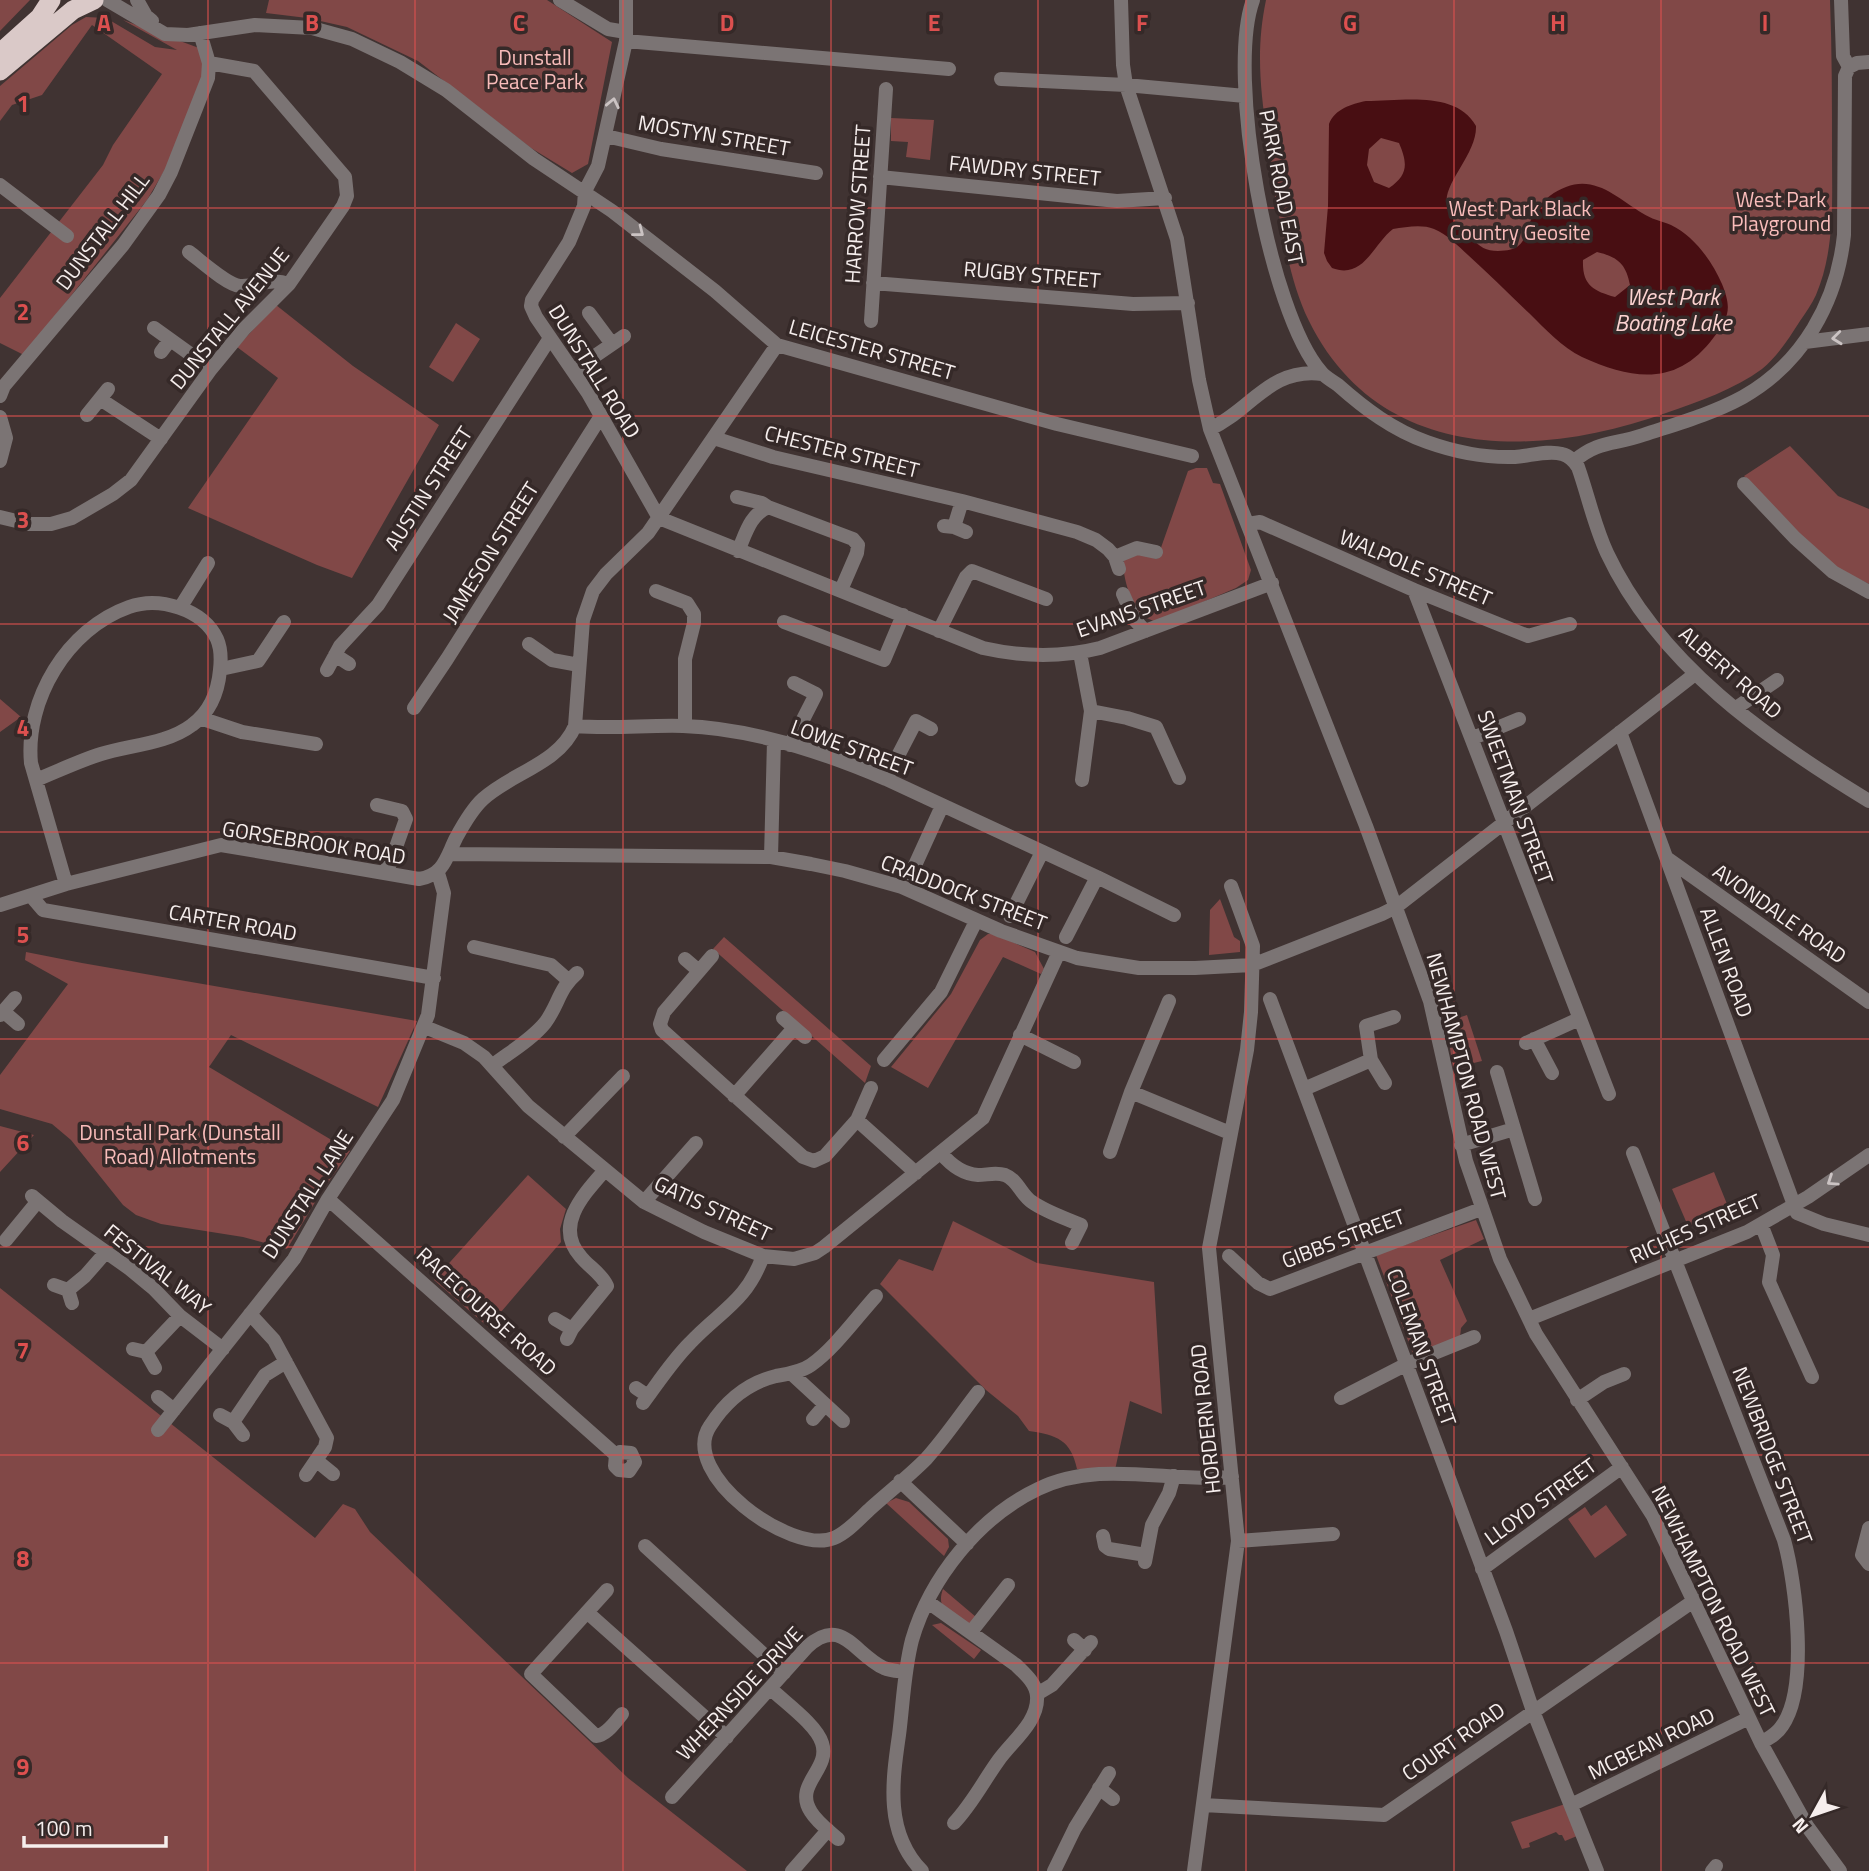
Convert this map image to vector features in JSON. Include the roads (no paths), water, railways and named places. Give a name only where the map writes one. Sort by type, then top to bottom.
[{"type":"highway","points":[[0,53],[40,17],[51,0]]},
{"type":"highway","points":[[0,71],[65,16],[94,0]]},
{"type":"street","points":[[107,0],[165,34],[181,35],[230,27],[276,24],[312,28],[352,39],[400,62],[446,90],[534,159],[585,191],[598,166],[606,136],[626,37],[626,0]]},
{"type":"street","points":[[137,0],[146,16],[181,35]]},
{"type":"street","points":[[560,0],[626,37],[949,69]]},
{"type":"street","name":"NEWHAMPTON ROAD WEST","points":[[1121,0],[1122,53],[1126,85],[1177,239],[1199,380],[1210,429],[1272,583],[1430,1001],[1461,1144],[1500,1259],[1529,1320],[1667,1542],[1761,1743],[1807,1826],[1840,1871]]},
{"type":"street","name":"PARK ROAD EAST","points":[[1252,0],[1243,51],[1245,96],[1259,195],[1279,282],[1296,330],[1322,373]]},
{"type":"street","points":[[1841,0],[1843,56],[1849,67]]},
{"type":"street","name":"DUNSTALL HILL","points":[[0,396],[4,386],[123,245],[172,172],[208,78],[209,63],[201,33]]},
{"type":"street","points":[[1210,429],[1227,422],[1269,385],[1309,372],[1322,373],[1373,414],[1426,442],[1468,454],[1514,457],[1557,453],[1570,456],[1574,461],[1594,446],[1634,438],[1742,398],[1772,378],[1805,342],[1828,302],[1842,258],[1844,235],[1845,76],[1849,67],[1869,62]]},
{"type":"street","name":"DUNSTALL AVENUE","points":[[0,517],[29,524],[51,524],[72,518],[131,480],[211,369],[244,329],[289,284],[343,206],[346,196],[345,177],[254,71],[209,63]]},
{"type":"street","points":[[1001,79],[1126,85],[1245,96]]},
{"type":"street","name":"HARROW STREET","points":[[871,321],[886,89]]},
{"type":"street","name":"MOSTYN STREET","points":[[606,136],[661,149],[816,173]]},
{"type":"street","name":"FAWDRY STREET","points":[[880,177],[1117,201],[1165,198]]},
{"type":"street","points":[[0,185],[67,236]]},
{"type":"street","name":"DUNSTALL ROAD","points":[[585,191],[584,206],[569,242],[532,300],[533,311],[601,416],[659,518]]},
{"type":"street","name":"LEICESTER STREET","points":[[585,191],[715,291],[777,345],[1057,424],[1192,456]]},
{"type":"street","points":[[199,254],[233,284],[250,285],[278,280],[289,284]]},
{"type":"street","name":"RUGBY STREET","points":[[873,283],[1133,304],[1188,303]]},
{"type":"street","points":[[573,371],[618,340],[589,313]]},
{"type":"street","points":[[155,328],[211,369]]},
{"type":"street","points":[[1805,342],[1869,334]]},
{"type":"street","name":"AUSTIN STREET","points":[[327,670],[340,646],[378,606],[550,338]]},
{"type":"street","points":[[161,352],[170,340]]},
{"type":"street","points":[[434,978],[444,892],[438,873],[465,822],[483,799],[555,753],[569,737],[575,726],[583,620],[593,591],[606,574],[648,533],[777,345]]},
{"type":"street","points":[[87,415],[104,394],[161,439]]},
{"type":"street","name":"JAMESON STREET","points":[[414,708],[601,416]]},
{"type":"street","points":[[0,417],[6,438],[0,461]]},
{"type":"street","name":"CHESTER STREET","points":[[714,438],[773,457],[961,501],[1077,532],[1096,540],[1117,563],[1137,548],[1156,552]]},
{"type":"street","name":"ALBERT ROAD","points":[[1574,461],[1595,524],[1620,579],[1649,623],[1695,674],[1736,708],[1791,750],[1869,801]]},
{"type":"street","points":[[1744,484],[1833,572],[1869,592]]},
{"type":"street","points":[[737,497],[762,503],[853,540],[858,545],[857,553],[841,590]]},
{"type":"street","points":[[954,528],[961,501]]},
{"type":"street","points":[[738,551],[753,517],[768,507]]},
{"type":"street","name":"EVANS STREET","points":[[659,518],[983,648],[1015,655],[1080,653],[1272,583]]},
{"type":"street","name":"WALPOLE STREET","points":[[1248,524],[1260,522],[1414,590],[1528,636],[1570,624]]},
{"type":"street","points":[[180,608],[208,563]]},
{"type":"street","points":[[939,631],[972,571],[1045,599]]},
{"type":"street","name":"SWEETMAN STREET","points":[[1414,590],[1609,1094]]},
{"type":"street","points":[[656,591],[687,603],[694,614],[685,659],[685,726]]},
{"type":"street","points":[[1123,594],[1134,619],[1144,631]]},
{"type":"street","points":[[36,780],[100,754],[172,736],[200,718],[213,701],[220,669],[217,639],[205,623],[180,608],[152,603],[129,607],[96,626],[74,643],[54,671],[34,718],[30,751],[36,780],[66,884]]},
{"type":"street","points":[[785,622],[884,660],[903,615]]},
{"type":"street","points":[[220,669],[258,661],[284,622]]},
{"type":"street","points":[[529,644],[552,660],[579,665]]},
{"type":"street","points":[[1080,653],[1091,710],[1082,780]]},
{"type":"street","points":[[335,655],[349,664]]},
{"type":"street","name":"CRADDOCK STREET","points":[[449,854],[771,857],[834,868],[902,887],[976,920],[1077,958],[1139,968],[1252,965],[1396,906],[1695,674]]},
{"type":"street","points":[[1736,708],[1777,680]]},
{"type":"street","points":[[790,745],[816,694],[794,684]]},
{"type":"street","points":[[1091,710],[1156,727],[1178,778]]},
{"type":"street","points":[[200,718],[242,732],[316,744]]},
{"type":"street","points":[[1473,738],[1519,719]]},
{"type":"street","points":[[886,779],[916,721],[931,729]]},
{"type":"street","name":"LOWE STREET","points":[[575,726],[685,726],[735,732],[790,745],[853,765],[886,779],[1168,909]]},
{"type":"street","name":"ALLEN ROAD","points":[[1620,732],[1794,1205]]},
{"type":"street","points":[[771,857],[774,741]]},
{"type":"street","points":[[377,805],[402,811],[406,819],[390,864],[384,873]]},
{"type":"street","points":[[911,874],[942,806]]},
{"type":"street","name":"GORSEBROOK ROAD","points":[[0,905],[66,884],[220,845],[419,879],[438,873]]},
{"type":"street","points":[[1010,916],[1042,852]]},
{"type":"street","name":"AVONDALE ROAD","points":[[1667,858],[1869,1002]]},
{"type":"street","points":[[1066,937],[1097,877]]},
{"type":"street","name":"HORDERN ROAD","points":[[1194,1871],[1238,1541],[1209,1248],[1250,1030],[1253,946],[1231,886]]},
{"type":"street","name":"CARTER ROAD","points":[[31,896],[43,909],[434,978]]},
{"type":"street","points":[[884,1060],[941,992],[976,920]]},
{"type":"street","points":[[474,947],[551,965],[573,976],[546,1021],[493,1065]]},
{"type":"street","name":"GATIS STREET","points":[[425,1027],[464,1043],[493,1065],[528,1106],[644,1202],[704,1232],[762,1256],[794,1259],[815,1253],[983,1118],[1059,952]]},
{"type":"street","points":[[712,956],[664,1012],[660,1018],[662,1030],[803,1157],[814,1161],[825,1156],[858,1120],[871,1088]]},
{"type":"street","points":[[685,958],[699,971]]},
{"type":"street","name":"DUNSTALL LANE","points":[[158,1430],[294,1259],[328,1199],[393,1100],[425,1027],[434,978]]},
{"type":"street","points":[[15,998],[2,1013],[18,1024]]},
{"type":"street","name":"COLEMAN STREET","points":[[1270,999],[1533,1711],[1597,1871]]},
{"type":"street","points":[[1110,1152],[1131,1091],[1169,1001]]},
{"type":"street","points":[[1385,1083],[1371,1060],[1366,1026],[1394,1017]]},
{"type":"street","points":[[1552,1073],[1530,1041],[1579,1019]]},
{"type":"street","points":[[734,1096],[794,1027]]},
{"type":"street","points":[[1020,1035],[1074,1062]]},
{"type":"street","points":[[1304,1089],[1371,1060]]},
{"type":"street","points":[[1497,1072],[1535,1199]]},
{"type":"street","points":[[564,1137],[623,1076]]},
{"type":"street","points":[[1131,1091],[1230,1133]]},
{"type":"street","points":[[858,1120],[916,1173]]},
{"type":"street","points":[[1461,1144],[1514,1129]]},
{"type":"street","points":[[644,1202],[696,1143]]},
{"type":"street","points":[[941,1153],[955,1167],[965,1171],[979,1175],[1006,1175],[1030,1201],[1081,1225],[1072,1243]]},
{"type":"street","points":[[1633,1153],[1675,1261]]},
{"type":"street","name":"RICHES STREET","points":[[1529,1320],[1761,1224],[1869,1155]]},
{"type":"street","points":[[555,1319],[570,1334],[607,1286],[605,1280],[580,1257],[570,1230],[574,1210],[605,1170]]},
{"type":"street","name":"FESTIVAL WAY","points":[[6,1243],[35,1199],[153,1288],[180,1315],[223,1349]]},
{"type":"street","name":"RACECOURSE ROAD","points":[[328,1199],[616,1455]]},
{"type":"street","points":[[1794,1205],[1801,1216],[1869,1236]]},
{"type":"street","name":"GIBBS STREET","points":[[1229,1256],[1258,1283],[1270,1289],[1481,1209]]},
{"type":"street","points":[[1761,1224],[1773,1255],[1769,1282],[1812,1377]]},
{"type":"street","points":[[65,1292],[85,1276],[106,1252]]},
{"type":"street","points":[[642,1396],[687,1345],[746,1292],[762,1256]]},
{"type":"street","name":"NEWBRIDGE STREET","points":[[1675,1261],[1781,1531],[1790,1562],[1797,1634],[1797,1682],[1785,1723],[1761,1743]]},
{"type":"street","points":[[876,1296],[812,1365],[748,1385],[710,1425],[703,1444],[704,1456],[714,1476],[745,1506],[778,1530],[807,1540],[833,1539],[926,1459],[978,1392]]},
{"type":"street","points":[[250,1314],[274,1340],[327,1438],[325,1447],[306,1475]]},
{"type":"street","points":[[155,1368],[140,1350],[180,1315]]},
{"type":"street","points":[[1341,1398],[1407,1364],[1474,1339]]},
{"type":"street","points":[[243,1435],[227,1418],[265,1376],[286,1362]]},
{"type":"street","points":[[791,1373],[843,1421]]},
{"type":"street","points":[[1577,1400],[1604,1382],[1624,1374]]},
{"type":"street","points":[[159,1397],[174,1410]]},
{"type":"street","points":[[813,1419],[825,1405]]},
{"type":"street","points":[[317,1461],[333,1474]]},
{"type":"street","name":"LLOYD STREET","points":[[1482,1569],[1622,1466]]},
{"type":"street","points":[[922,1871],[905,1848],[896,1824],[893,1804],[892,1787],[906,1672],[912,1642],[937,1583],[967,1544],[1009,1506],[1059,1480],[1081,1475],[1206,1479],[1233,1477]]},
{"type":"street","points":[[1103,1536],[1107,1548],[1146,1558],[1152,1525],[1169,1493],[1174,1476]]},
{"type":"street","points":[[900,1481],[967,1544]]},
{"type":"street","points":[[1869,1528],[1862,1555],[1869,1564]]},
{"type":"street","points":[[1238,1541],[1333,1534]]},
{"type":"street","points":[[653,1548],[784,1672]]},
{"type":"street","points":[[971,1632],[1008,1585]]},
{"type":"street","points":[[607,1590],[531,1674],[596,1736],[607,1731],[622,1714]]},
{"type":"street","name":"COURT ROAD","points":[[1203,1805],[1384,1815],[1695,1600]]},
{"type":"street","points":[[928,1602],[1016,1665],[1028,1677],[1037,1694],[1034,1712],[1028,1724],[998,1760],[978,1794],[956,1815]]},
{"type":"street","points":[[588,1612],[727,1737]]},
{"type":"street","name":"WHERNSIDE DRIVE","points":[[674,1788],[727,1737],[816,1639],[829,1634],[844,1637],[883,1667],[906,1672]]},
{"type":"street","points":[[1037,1694],[1052,1685],[1084,1644]]},
{"type":"street","points":[[770,1688],[818,1733],[823,1761],[807,1784],[806,1801],[814,1816],[833,1834],[792,1871]]},
{"type":"street","name":"MCBEAN ROAD","points":[[1571,1805],[1749,1718]]},
{"type":"street","points":[[1054,1871],[1075,1828],[1109,1773]]},
{"type":"street","points":[[1099,1788],[1113,1799]]},
{"type":"water","name":"West Park Boating Lake","points":[[1366,101],[1442,102],[1467,115],[1476,126],[1471,147],[1450,187],[1447,204],[1456,223],[1480,246],[1498,251],[1516,247],[1525,237],[1537,209],[1550,196],[1577,184],[1596,186],[1645,215],[1671,225],[1695,242],[1722,284],[1728,306],[1723,324],[1700,353],[1685,364],[1669,371],[1636,374],[1601,365],[1568,348],[1456,244],[1429,227],[1393,229],[1360,265],[1343,270],[1332,268],[1324,253],[1328,206],[1329,124],[1339,111]],"holes":[[[1381,138],[1399,143],[1405,163],[1403,174],[1389,188],[1374,182],[1367,165],[1369,149]],[[1597,252],[1616,259],[1626,272],[1630,285],[1615,297],[1590,286],[1584,275],[1583,260]]]},
{"type":"park label","name":"Dunstall Peace Park","points":[[535,69]]},
{"type":"park label","name":"West Park Playground","points":[[1781,211]]},
{"type":"park label","name":"West Park Black Country Geosite","points":[[1520,220]]},
{"type":"park label","name":"Dunstall Park (Dunstall Road) Allotments","points":[[180,1144]]}]
